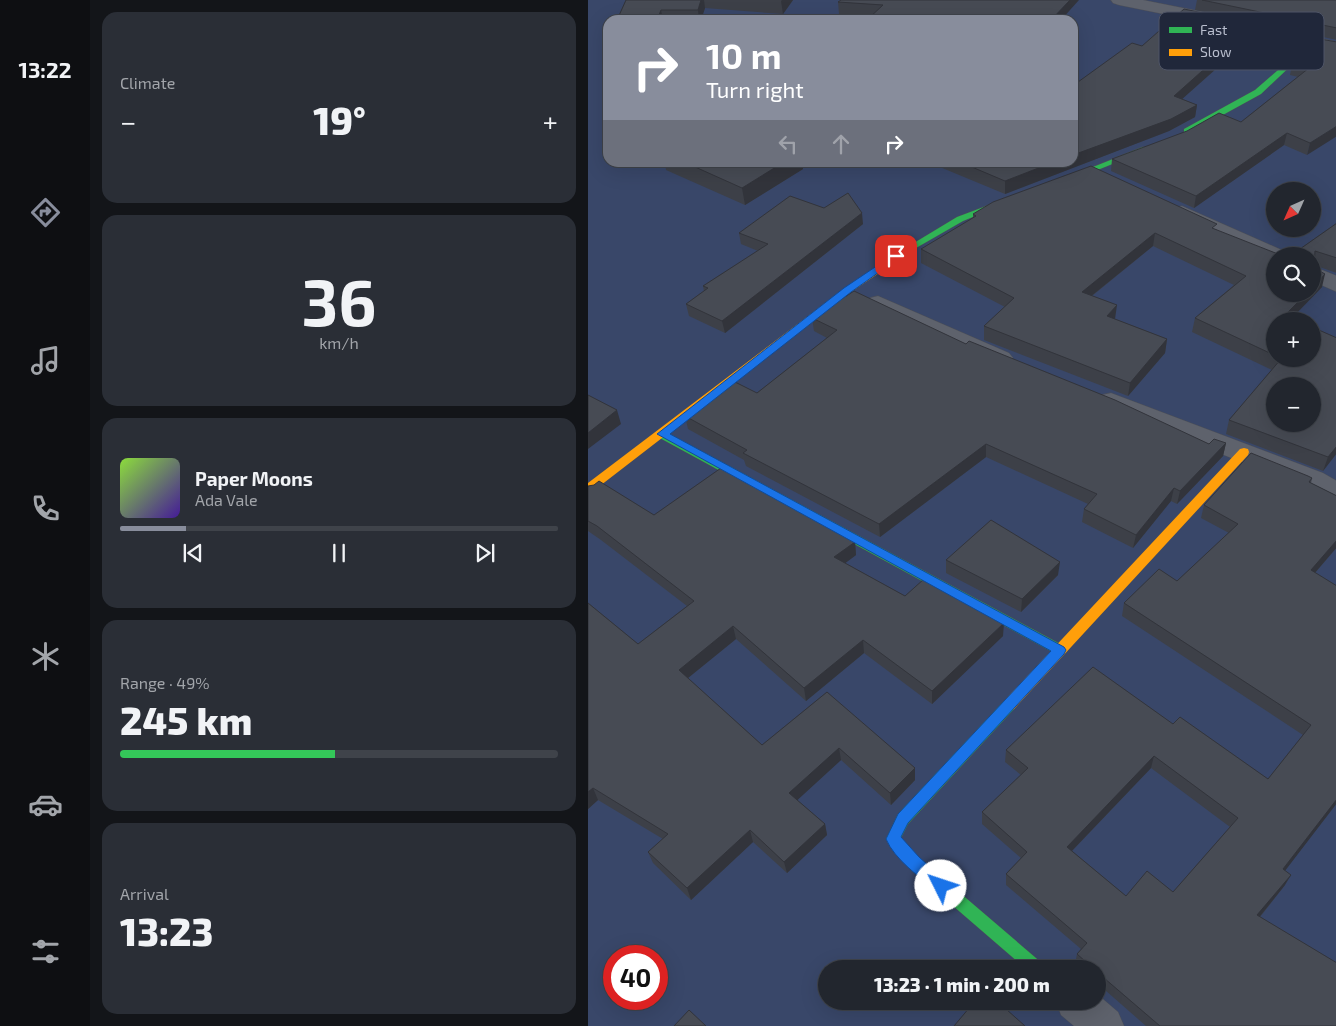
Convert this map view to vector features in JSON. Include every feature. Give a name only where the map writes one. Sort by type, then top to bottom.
[{"type":"street","points":[[1119,0],[1178,12]]},
{"type":"street","points":[[1177,136],[1258,92],[1282,70]]},
{"type":"street","points":[[1052,185],[1160,143]]},
{"type":"street","points":[[1092,170],[1118,182]]},
{"type":"street","points":[[588,489],[848,290],[896,256],[960,219],[1019,198]]},
{"type":"street","points":[[1162,203],[1266,251]]},
{"type":"street","points":[[1321,278],[1336,285]]},
{"type":"street","points":[[848,290],[1024,367]]},
{"type":"street","points":[[1088,392],[1314,480],[1336,493]]},
{"type":"street","points":[[662,434],[1060,650]]},
{"type":"street","points":[[1027,960],[913,862],[893,839],[903,819],[1244,452]]},
{"type":"street","points":[[1086,1010],[1104,1026]]},
{"type":"water","points":[[588,0],[1336,0],[1336,1026],[588,1026]]},
{"type":"building","points":[[626,0],[701,0],[698,10],[661,10],[659,15],[619,15]]},
{"type":"building","points":[[841,0],[1070,0],[1056,15],[872,15],[883,5],[838,2]]},
{"type":"building","points":[[1202,0],[1337,0],[1337,28],[1324,25],[1324,12],[1260,12]]},
{"type":"building","points":[[1184,9],[1198,12],[1181,12]]},
{"type":"building","points":[[1159,31],[1159,70],[1203,70],[1174,96],[1197,105],[1171,119],[1078,153],[1078,82],[1132,43],[1142,46]]},
{"type":"building","points":[[1324,40],[1337,42],[1337,126],[1310,143],[1287,133],[1196,196],[1112,159],[1187,131],[1219,113],[1241,122],[1306,70],[1324,70]]},
{"type":"building","points":[[1091,166],[1217,224],[1212,228],[1266,249],[1266,302],[1298,302],[1288,312],[1266,312],[1266,351],[1195,318],[1246,276],[1155,233],[1082,292],[1117,305],[1107,316],[1167,339],[1130,383],[984,326],[1014,298],[921,249],[976,216],[973,214],[993,202]]},
{"type":"building","points":[[695,167],[776,167],[742,188]]},
{"type":"building","points":[[972,167],[1041,167],[1005,181]]},
{"type":"building","points":[[848,193],[862,213],[722,321],[686,304],[708,288],[703,286],[768,244],[739,233],[790,196],[824,208]]},
{"type":"building","points":[[1337,223],[1337,258],[1321,253],[1321,247],[1303,247],[1316,238],[1320,238],[1321,234]]},
{"type":"building","points":[[854,291],[966,344],[969,341],[1115,400],[1209,444],[1214,439],[1226,443],[1180,491],[1174,488],[1136,535],[1084,509],[1097,494],[986,444],[879,524],[743,453],[747,450],[685,416],[731,380],[757,393],[837,330],[812,318]]},
{"type":"building","points":[[1321,331],[1337,338],[1337,446],[1328,457],[1229,420],[1274,367],[1321,367]]},
{"type":"building","points":[[588,395],[617,410],[588,433]]},
{"type":"building","points":[[1251,453],[1312,478],[1309,482],[1337,496],[1337,540],[1311,570],[1337,586],[1337,799],[1283,869],[1291,875],[1257,915],[1337,963],[1337,1026],[1160,1026],[1106,980],[1106,960],[1084,960],[1077,954],[1087,943],[1006,874],[1027,852],[982,812],[1028,768],[1006,750],[1093,667],[1173,724],[1180,717],[1268,779],[1311,725],[1124,603],[1159,569],[1177,581],[1238,524],[1204,505]],"holes":[[[1154,756],[1238,818],[1173,892],[1147,871],[1126,896],[1067,847]]]},
{"type":"building","points":[[721,468],[855,542],[834,557],[905,596],[924,579],[1004,623],[932,691],[863,640],[804,688],[733,626],[679,670],[762,745],[827,692],[915,768],[890,793],[839,748],[789,793],[825,824],[784,862],[750,830],[687,888],[648,852],[668,834],[593,788],[588,792],[588,603],[638,644],[694,601],[588,521],[588,486],[594,485],[599,481],[654,515]]},
{"type":"building","points":[[991,520],[1060,562],[1022,599],[946,560]]},
{"type":"building","points":[[689,1010],[706,1026],[674,1026]]},
{"type":"building","points":[[967,1010],[1007,1010],[1025,1026],[954,1026]]},
{"type":"traffic: fast","points":[[1187,131],[1258,92],[1282,70]]},
{"type":"traffic: fast","points":[[1062,181],[1146,149]]},
{"type":"traffic: fast","points":[[913,246],[960,219],[1008,201]]},
{"type":"traffic: fast","points":[[662,434],[1060,650]]},
{"type":"traffic: fast","points":[[1009,705],[903,819],[893,839],[913,862],[1027,960]]},
{"type":"traffic: slow","points":[[588,489],[848,290],[913,246]]},
{"type":"traffic: slow","points":[[1009,705],[1244,452]]},
{"type":"route","points":[[896,256],[848,290],[662,434],[1060,650],[903,819],[893,839],[913,862],[941,886]]}]
